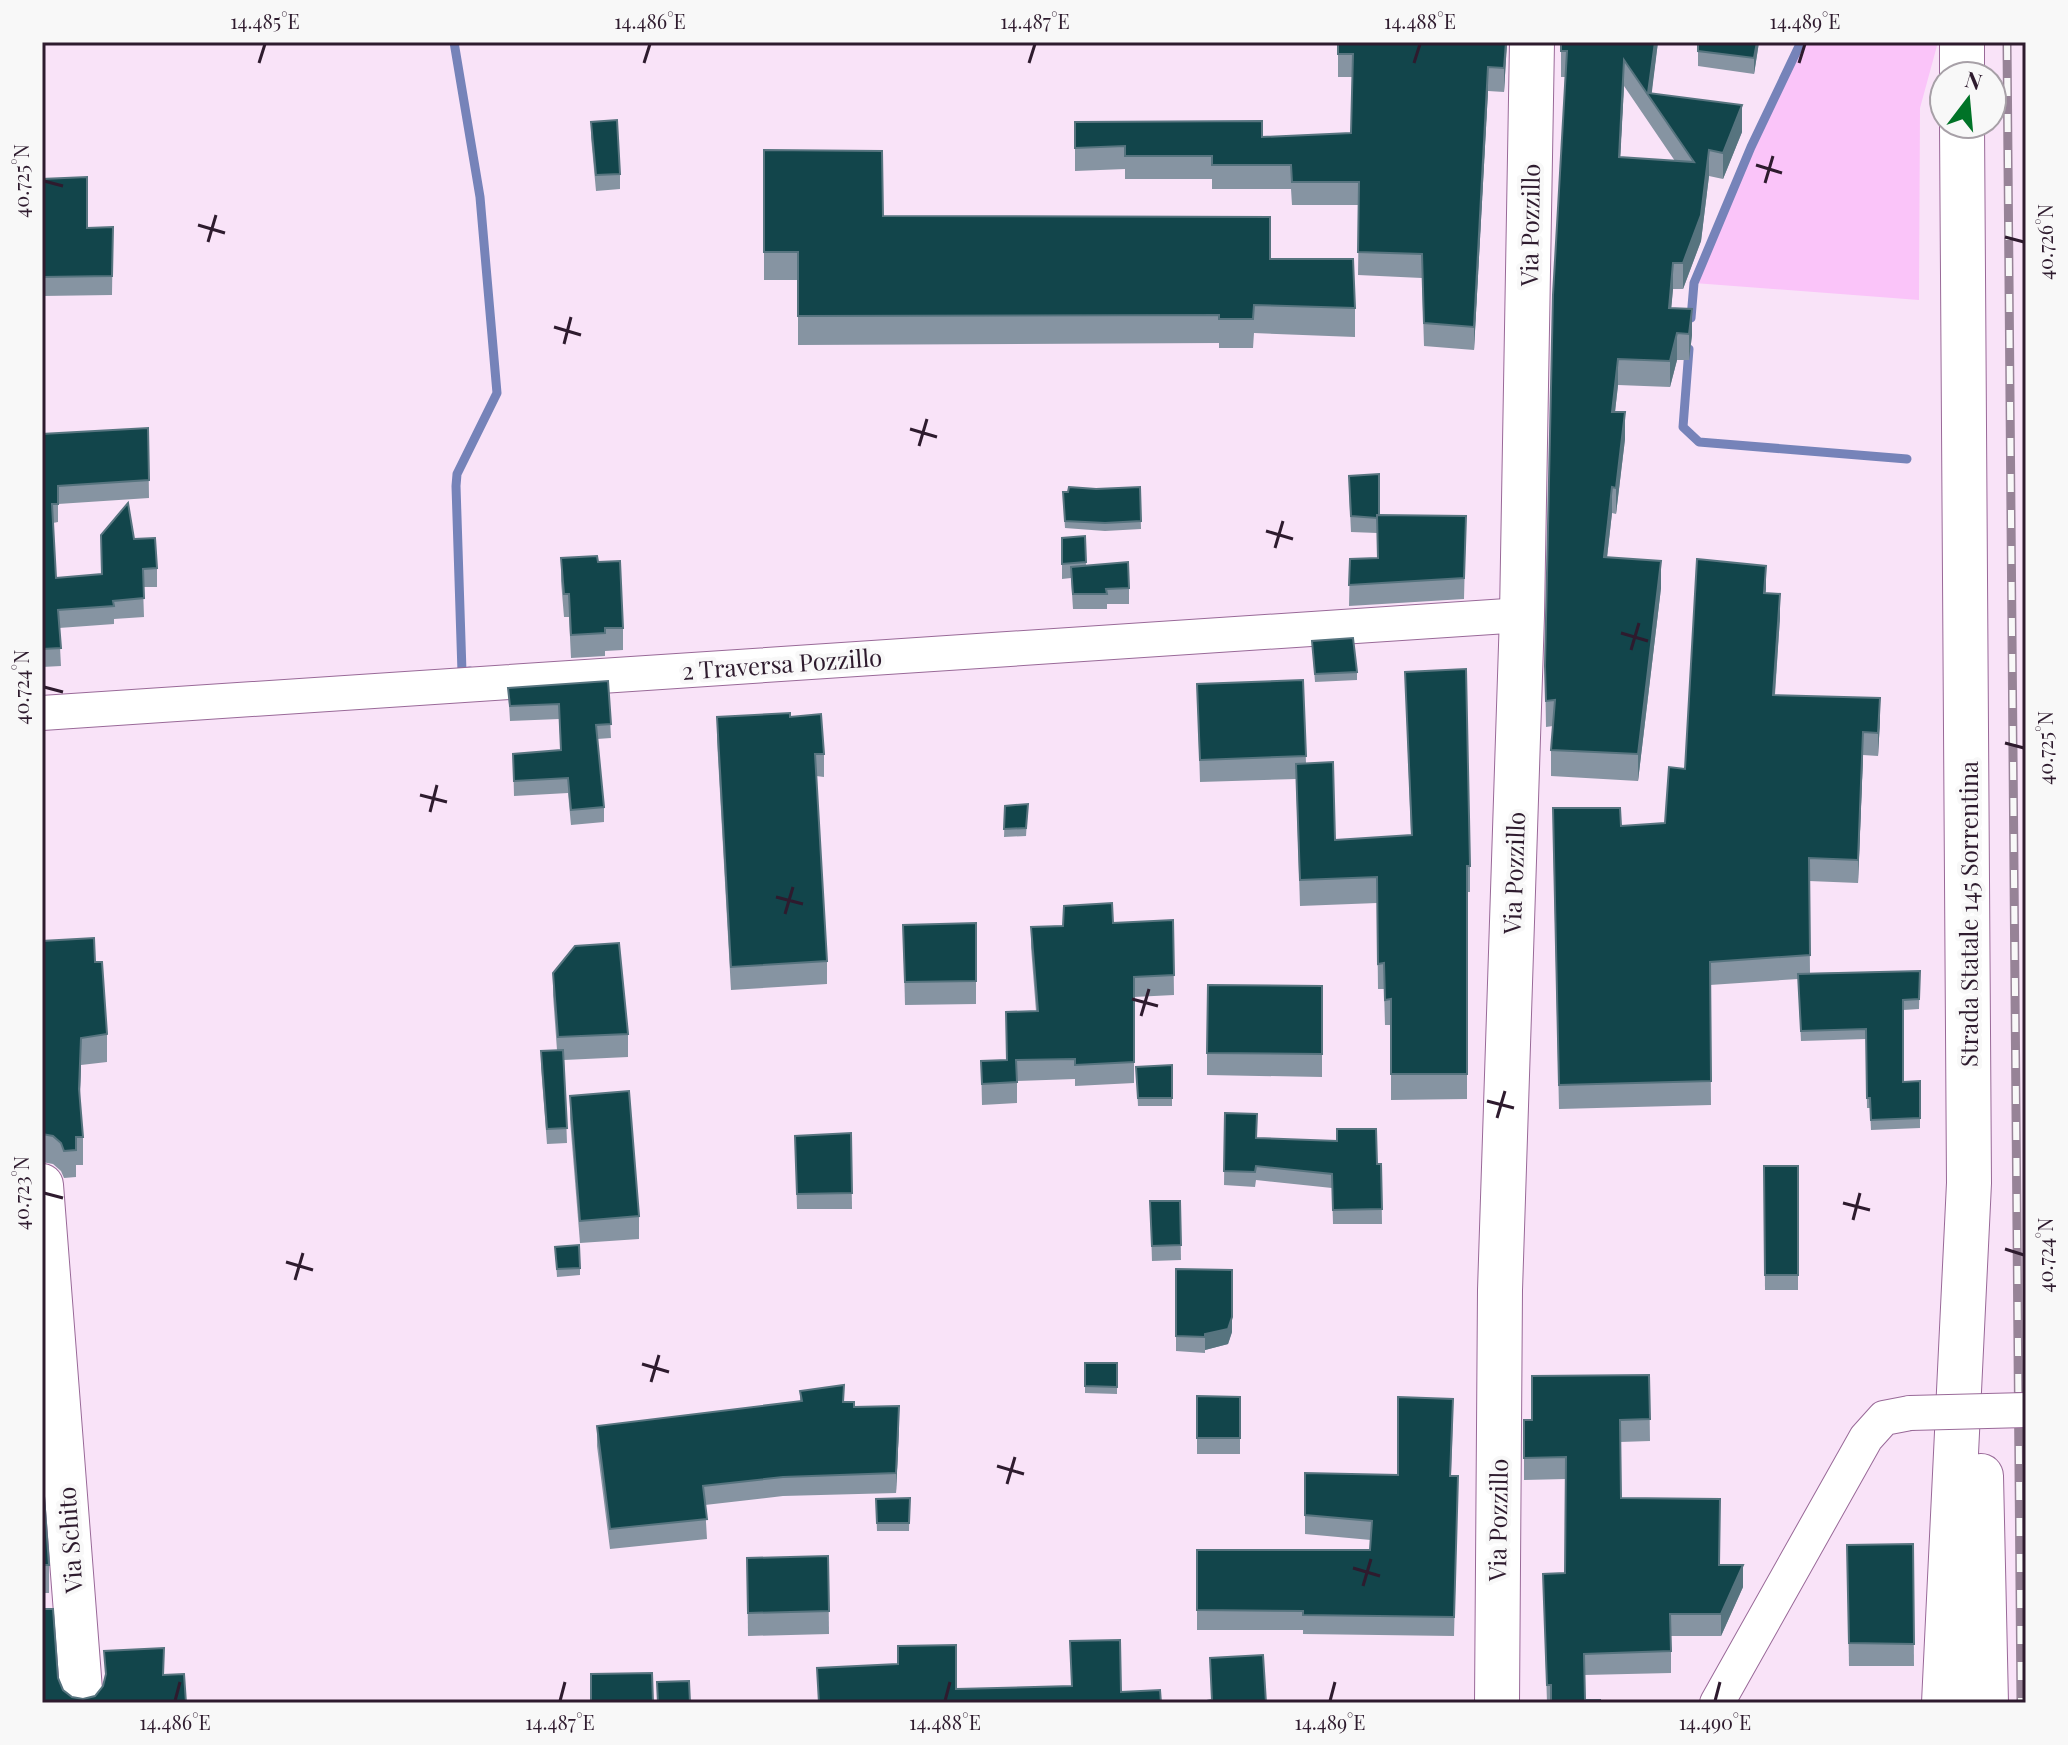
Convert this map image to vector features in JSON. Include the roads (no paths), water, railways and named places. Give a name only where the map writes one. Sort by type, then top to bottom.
[{"type":"main road","name":"Via Pozzillo","points":[[1497,1703],[1500,1290],[1522,615],[1532,42]]},
{"type":"main road","name":"Strada Statale 145 Sorrentina","points":[[1944,1703],[1969,1151],[1962,140]]},
{"type":"main road","points":[[1964,1307],[1981,1482],[1986,1703]]},
{"type":"street","name":"2 Traversa Pozzillo","points":[[42,713],[1522,615]]},
{"type":"street","name":"Via Schito","points":[[42,1185],[54,1511],[82,1703]]},
{"type":"street","points":[[1717,1703],[1866,1438],[1884,1418],[1910,1413],[2026,1410]]},
{"type":"waterway","points":[[454,42],[480,197],[497,393],[457,474],[462,672],[470,671]]},
{"type":"waterway","points":[[1691,318],[1694,283],[1751,147],[1801,42]]},
{"type":"waterway","points":[[1689,349],[1683,427],[1699,442],[1907,459]]},
{"type":"railway","points":[[2007,42],[2021,1703]]}]
